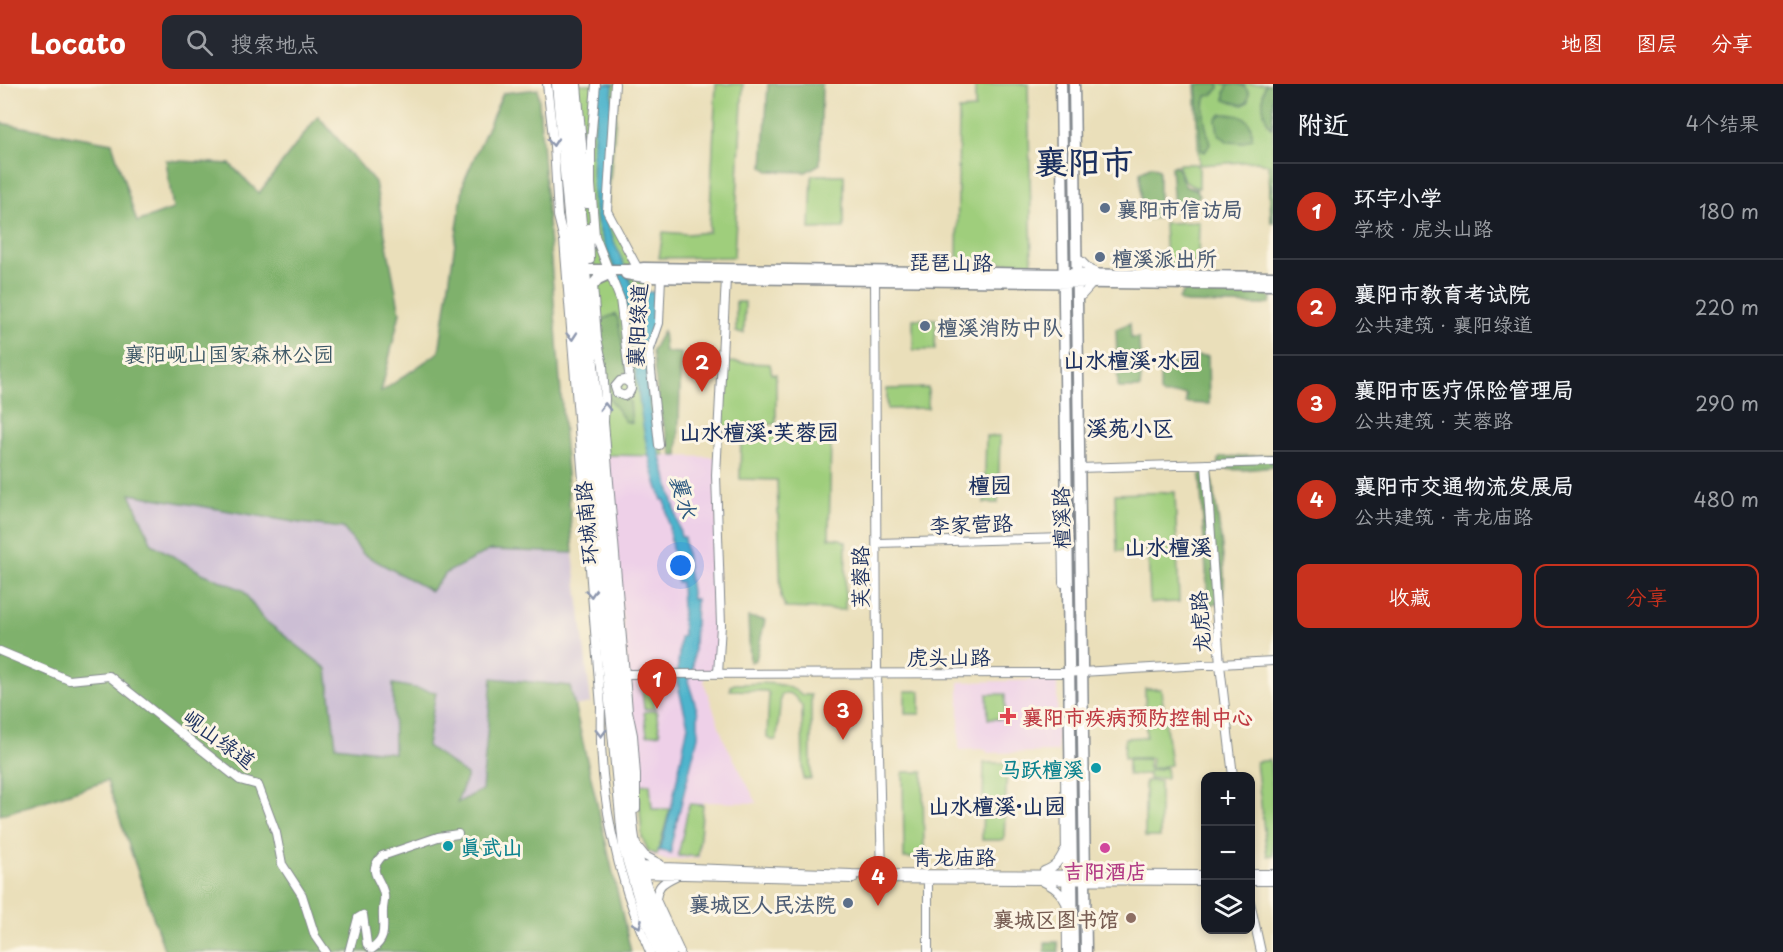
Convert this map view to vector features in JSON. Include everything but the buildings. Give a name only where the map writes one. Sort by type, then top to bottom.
[{"type":"highway","name":"环城南路","points":[[558,84],[578,268],[623,826],[660,952]]},
{"type":"highway","name":"环城南路","points":[[568,84],[578,268],[590,289],[612,674],[636,870],[655,904],[671,952]]},
{"type":"main road","name":"檀溪路","points":[[1061,84],[1066,673],[1072,952]]},
{"type":"main road","name":"檀溪路","points":[[1076,84],[1087,952]]},
{"type":"main road","points":[[578,268],[609,272],[632,271]]},
{"type":"main road","name":"琵琶山路","points":[[632,271],[661,277],[726,278],[1044,277],[1062,274],[1079,278],[1273,277]]},
{"type":"main road","name":"琵琶山路","points":[[632,271],[1044,277]]},
{"type":"main road","points":[[590,289],[609,272]]},
{"type":"main road","name":"琵琶山路","points":[[1099,278],[1273,285]]},
{"type":"street","points":[[547,84],[554,146],[558,216],[564,240],[578,268]]},
{"type":"street","points":[[577,84],[590,240],[578,268]]},
{"type":"street","name":"襄阳绿道","points":[[596,84],[591,141],[592,208],[595,236],[620,299],[630,387]]},
{"type":"street","name":"襄阳绿道","points":[[615,84],[607,211],[632,271]]},
{"type":"street","points":[[1056,84],[1062,274],[1060,297],[1065,538]]},
{"type":"street","points":[[1076,84],[1081,261],[1079,278],[1082,295],[1081,468],[1273,462]]},
{"type":"street","points":[[1081,261],[1099,278],[1082,295]]},
{"type":"street","name":"襄阳绿道","points":[[659,445],[649,352],[658,323],[661,277]]},
{"type":"street","points":[[1044,277],[1060,297]]},
{"type":"street","points":[[718,674],[721,626],[716,475],[726,278]]},
{"type":"street","name":"芙蓉路","points":[[875,279],[877,674],[882,874]]},
{"type":"street","name":"龙虎路","points":[[1206,464],[1220,664],[1232,772]]},
{"type":"street","name":"李家营路","points":[[877,543],[1065,538]]},
{"type":"street","name":"岘山绿道","points":[[0,651],[69,680],[109,676],[240,780],[258,785],[276,833],[282,864],[302,895],[315,936],[326,952]]},
{"type":"street","name":"虎头山路","points":[[612,674],[1066,673],[1273,662]]},
{"type":"street","points":[[1066,673],[1066,847],[1069,877],[1066,905],[1067,952]]},
{"type":"street","points":[[612,674],[636,776],[639,849]]},
{"type":"street","points":[[612,674],[602,707],[600,735],[614,850],[632,911],[650,952]]},
{"type":"street","points":[[632,832],[639,849],[653,862],[670,867]]},
{"type":"street","points":[[349,952],[358,918],[363,915],[367,944],[372,949],[382,940],[384,934],[384,896],[374,873],[376,862],[382,856],[438,837],[458,834]]},
{"type":"street","points":[[1066,847],[1060,861],[1038,877],[1054,886],[1061,893],[1066,905]]},
{"type":"street","name":"青龙庙路","points":[[636,870],[670,867],[928,876]]},
{"type":"street","name":"青龙庙路","points":[[636,870],[678,875],[1038,877],[1201,875]]},
{"type":"street","points":[[1255,874],[1273,874]]},
{"type":"street","points":[[678,875],[662,883],[655,904],[680,952]]},
{"type":"street","points":[[928,876],[928,952]]},
{"type":"street","name":"青龙庙路","points":[[1086,877],[1201,881]]},
{"type":"street","points":[[1255,880],[1273,881]]},
{"type":"street","points":[[1255,922],[1261,952]]},
{"type":"shaded area","points":[[607,455],[717,457],[718,674],[705,674],[704,682],[724,740],[757,803],[704,802],[699,858],[665,860],[650,855],[644,845]]},
{"type":"shaded area","points":[[129,493],[300,523],[343,528],[363,554],[446,573],[490,550],[573,553],[591,703],[573,706],[570,686],[492,678],[482,790],[456,803],[394,753],[335,746],[327,669],[262,618],[243,590],[202,573],[152,544]]},
{"type":"shaded area","name":"襄阳市疾病预防控制中心","points":[[1057,680],[1058,752],[987,753],[986,749],[959,750],[959,682]]},
{"type":"green space","points":[[568,84],[619,84],[607,211],[647,286],[646,353],[665,456],[599,455]]},
{"type":"green space","points":[[716,84],[743,84],[734,257],[659,258],[663,232],[687,234],[709,232]]},
{"type":"green space","points":[[768,84],[822,84],[820,164],[806,172],[769,171],[763,167]]},
{"type":"green space","points":[[975,84],[1028,84],[1032,263],[957,262],[959,110],[975,109]]},
{"type":"green space","points":[[1195,84],[1273,84],[1273,223],[1271,223],[1269,165],[1257,161],[1199,165]]},
{"type":"green space","points":[[1197,84],[1219,84],[1219,88],[1212,95],[1206,96],[1204,109],[1210,144],[1205,152],[1201,150]]},
{"type":"green space","points":[[1265,84],[1273,84],[1273,125],[1271,128],[1263,106]]},
{"type":"green space","points":[[1228,85],[1244,86],[1249,93],[1248,102],[1243,105],[1225,100]]},
{"type":"green space","name":"襄阳岘山国家森林公园","points":[[538,89],[573,553],[490,550],[446,573],[431,591],[363,554],[343,528],[300,523],[130,494],[152,544],[202,573],[243,590],[262,618],[327,669],[336,746],[394,753],[393,684],[436,692],[427,746],[467,775],[457,803],[482,790],[492,678],[570,686],[631,952],[165,952],[107,781],[0,815],[0,123],[112,143],[137,222],[173,209],[166,160],[230,164],[259,193],[318,116],[375,182],[400,313],[381,392],[439,352],[464,181],[503,93]]},
{"type":"green space","points":[[1222,114],[1240,116],[1248,121],[1252,130],[1252,138],[1242,143],[1228,142],[1218,133],[1216,119]]},
{"type":"green space","points":[[1178,164],[1196,164],[1199,168],[1199,188],[1184,180]]},
{"type":"green space","points":[[1175,165],[1186,187],[1196,189],[1200,195],[1196,200],[1185,200],[1174,207],[1171,167]]},
{"type":"green space","points":[[1152,166],[1159,169],[1159,214],[1157,218],[1146,219],[1142,215],[1140,172]]},
{"type":"green space","points":[[812,175],[844,175],[844,228],[810,229]]},
{"type":"green space","points":[[1199,222],[1198,263],[1166,263],[1164,223]]},
{"type":"green space","points":[[1184,291],[1265,293],[1272,298],[1270,303],[1265,305],[1186,303],[1179,299]]},
{"type":"green space","points":[[736,302],[745,302],[744,333],[736,332]]},
{"type":"green space","points":[[615,314],[618,319],[626,366],[625,375],[612,384],[618,396],[630,401],[632,423],[625,421],[609,398],[599,327],[603,319]]},
{"type":"green space","points":[[913,319],[936,319],[935,350],[913,350]]},
{"type":"green space","points":[[1130,323],[1131,338],[1139,338],[1140,388],[1118,388],[1116,329]]},
{"type":"green space","points":[[663,331],[665,352],[681,353],[678,456],[673,456],[660,413],[652,351]]},
{"type":"green space","points":[[1191,356],[1208,356],[1209,404],[1186,403],[1186,394],[1163,395],[1160,392],[1160,365],[1190,364]]},
{"type":"green space","points":[[726,362],[770,364],[772,374],[776,374],[776,424],[721,427]]},
{"type":"green space","points":[[928,388],[928,408],[887,409],[887,389]]},
{"type":"green space","points":[[741,434],[831,436],[829,538],[846,542],[845,610],[786,608],[781,598],[777,480],[740,479]]},
{"type":"green space","points":[[986,436],[1000,436],[998,503],[984,503]]},
{"type":"green space","points":[[1273,455],[1273,467],[1245,470],[1219,469],[1218,467],[1218,460],[1221,457]]},
{"type":"green space","points":[[1204,472],[1211,472],[1224,579],[1220,603],[1208,605],[1200,475]]},
{"type":"green space","points":[[1175,492],[1179,602],[1150,603],[1148,550],[1117,551],[1115,494]]},
{"type":"green space","points":[[748,617],[765,620],[756,660],[750,662]]},
{"type":"green space","points":[[779,684],[802,695],[811,695],[811,779],[803,779],[802,706],[793,695],[788,693],[781,695],[777,738],[771,740],[767,737],[769,694],[767,691],[730,690],[730,686]]},
{"type":"green space","points":[[653,688],[655,708],[644,709],[642,689]]},
{"type":"green space","points":[[1145,689],[1161,689],[1171,765],[1151,769],[1152,758],[1124,758],[1125,738],[1146,737]]},
{"type":"green space","points":[[905,691],[920,691],[920,714],[905,714]]},
{"type":"green space","points":[[987,694],[1005,694],[1005,719],[988,719]]},
{"type":"green space","points":[[656,710],[660,733],[647,735],[644,712]]},
{"type":"green space","points":[[1128,759],[1149,759],[1149,771],[1166,767],[1167,778],[1149,779],[1148,774],[1128,775]]},
{"type":"green space","points":[[1270,760],[1273,790],[1273,855],[1267,856],[1256,762]]},
{"type":"green space","points":[[984,763],[1007,763],[1004,840],[982,840]]},
{"type":"green space","points":[[903,772],[923,772],[924,858],[904,858]]},
{"type":"green space","points":[[1145,781],[1160,781],[1160,837],[1145,837]]},
{"type":"green space","points":[[650,784],[652,809],[670,809],[657,855],[648,851],[642,837],[638,785]]},
{"type":"green space","points":[[689,804],[703,805],[698,856],[678,856]]},
{"type":"green space","points":[[1045,942],[1058,942],[1059,952],[1045,952]]},
{"type":"water","name":"襄水","points":[[599,84],[613,84],[606,211],[608,227],[635,292],[656,292],[655,323],[647,350],[647,385],[652,424],[681,537],[684,537],[692,599],[696,599],[693,669],[688,681],[698,713],[698,736],[671,853],[658,850],[662,843],[673,799],[688,725],[677,682],[680,637],[683,636],[681,582],[677,582],[665,500],[662,500],[654,476],[643,427],[626,302],[601,235],[595,208],[592,173]]},
{"type":"place","name":"襄阳市信访局","points":[[1105,208]]},
{"type":"place","name":"檀溪派出所","points":[[1100,257]]},
{"type":"place","name":"檀溪消防中队","points":[[925,326]]},
{"type":"place","name":"襄阳市教育考试院","points":[[702,392]]},
{"type":"place","name":"环宇小学","points":[[657,709]]},
{"type":"place","name":"襄阳市疾病预防控制中心","points":[[1008,716]]},
{"type":"place","name":"襄阳市医疗保险管理局","points":[[843,740]]},
{"type":"place","name":"马跃檀溪","points":[[1096,768]]},
{"type":"place","name":"真武山","points":[[448,846]]},
{"type":"place","name":"吉阳酒店","points":[[1105,848]]},
{"type":"place","name":"襄城区人民法院","points":[[848,903]]},
{"type":"place","name":"襄阳市交通物流发展局","points":[[878,906]]},
{"type":"place","name":"襄城区图书馆","points":[[1131,918]]},
{"type":"district","name":"襄阳市","points":[[1084,160]]},
{"type":"district","name":"山水檀溪·水园","points":[[1132,358]]},
{"type":"district","name":"溪苑小区","points":[[1130,426]]},
{"type":"district","name":"山水檀溪·芙蓉园","points":[[759,430]]},
{"type":"district","name":"檀园","points":[[990,483]]},
{"type":"district","name":"山水檀溪","points":[[1168,545]]},
{"type":"district","name":"山水檀溪·山园","points":[[997,804]]}]
